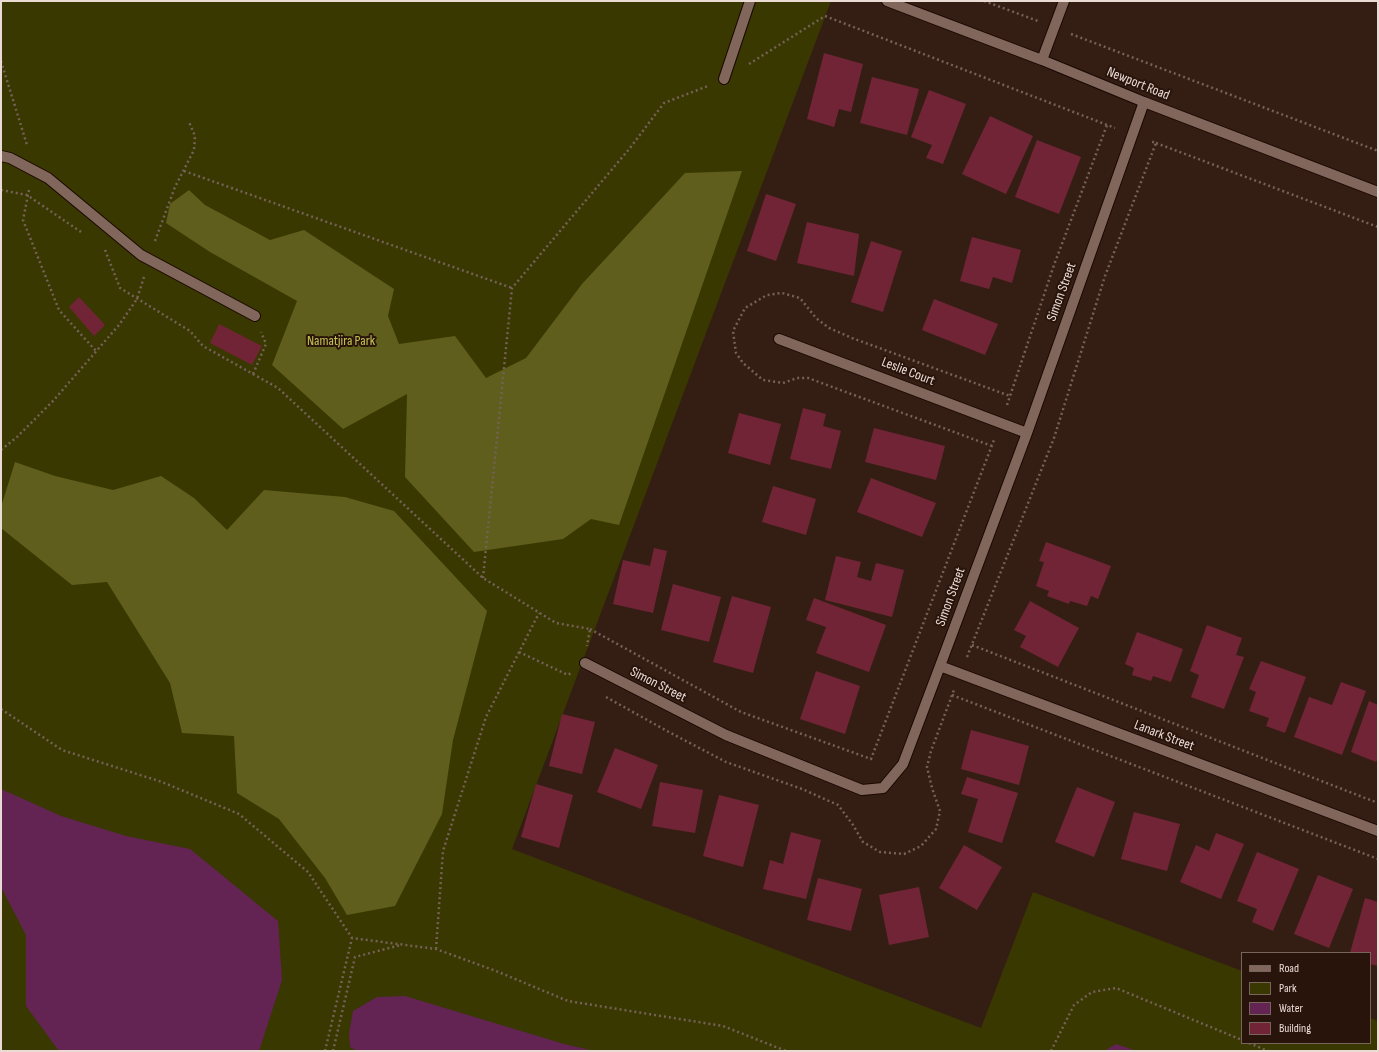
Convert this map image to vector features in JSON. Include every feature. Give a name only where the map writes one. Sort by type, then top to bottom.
[{"type":"street","points":[[724,79],[750,1]]},
{"type":"street","name":"Newport Road","points":[[887,1],[1042,60],[1144,102],[1378,192]]},
{"type":"street","points":[[1042,60],[1064,1]]},
{"type":"street","name":"Simon Street","points":[[585,663],[726,735],[862,790],[883,788],[903,764],[1027,433],[1144,102]]},
{"type":"street","points":[[1,156],[10,158],[48,178],[141,254],[255,316]]},
{"type":"street","name":"Leslie Court","points":[[779,338],[1027,433]]},
{"type":"street","name":"Lanark Street","points":[[940,666],[1378,831]]},
{"type":"path","points":[[984,1],[1378,151]]},
{"type":"path","points":[[103,247],[120,288],[190,331],[203,346],[278,388],[483,578],[556,623],[590,629],[741,712],[872,759],[1001,423],[1054,265],[1107,125],[826,16],[724,79],[664,103],[630,148],[512,288],[483,578]]},
{"type":"path","points":[[1,61],[35,171]]},
{"type":"path","points":[[1,450],[17,437],[53,401],[119,325],[138,299],[168,207],[194,150],[195,136],[189,122]]},
{"type":"path","points":[[1132,135],[1378,227]]},
{"type":"path","points":[[960,674],[1054,438],[1105,276],[1156,143]]},
{"type":"path","points":[[184,171],[512,288]]},
{"type":"path","points":[[1,190],[27,195],[84,234]]},
{"type":"path","points":[[27,195],[23,220],[59,310],[96,351]]},
{"type":"path","points":[[253,374],[266,344],[255,316]]},
{"type":"path","points":[[436,949],[443,851],[486,716],[539,613]]},
{"type":"path","points":[[519,652],[568,675],[585,663],[590,629]]},
{"type":"path","points":[[972,645],[1378,803]]},
{"type":"path","points":[[952,696],[1378,859]]},
{"type":"path","points":[[1,709],[62,750],[162,782],[239,814],[308,872],[352,938],[325,1051]]},
{"type":"path","points":[[352,938],[436,949],[496,971],[568,1001],[723,1026],[786,1051]]},
{"type":"path","points":[[333,1051],[355,957],[402,944]]},
{"type":"path","points":[[1051,1051],[1074,1005],[1092,992],[1116,988],[1241,1040]]},
{"type":"path","points":[[1251,1044],[1268,1051]]},
{"type":"green space","name":"Namatjira Park","points":[[1,1],[831,1],[512,849],[981,1028],[1033,892],[1241,971],[1241,1044],[1371,1044],[1371,1018],[1378,1021],[1378,1051],[1,1051]]},
{"type":"green space","points":[[742,171],[619,525],[591,519],[563,539],[474,552],[405,477],[407,394],[343,429],[272,365],[297,301],[210,252],[166,223],[170,204],[189,190],[205,205],[270,240],[304,230],[394,289],[388,316],[399,344],[455,336],[486,378],[526,358],[582,284],[685,173]]},
{"type":"green space","points":[[15,462],[55,476],[113,490],[161,476],[194,498],[227,530],[264,490],[345,497],[394,511],[487,611],[453,740],[442,814],[395,906],[347,915],[325,878],[279,819],[237,793],[234,736],[182,733],[170,683],[107,582],[72,585],[1,528],[1,507]]},
{"type":"water","points":[[1,789],[61,816],[126,836],[190,849],[278,921],[282,980],[259,1051],[59,1051],[26,1006],[26,935],[1,887]]},
{"type":"water","points":[[405,996],[564,1044],[595,1051],[357,1051],[350,1047],[349,1033],[353,1011],[377,997]]},
{"type":"water","points":[[1116,1044],[1137,1051],[1104,1051]]},
{"type":"building","points":[[824,53],[863,64],[851,112],[839,109],[834,127],[807,119]]},
{"type":"building","points":[[872,77],[919,89],[907,135],[860,123]]},
{"type":"building","points":[[929,90],[966,104],[943,164],[926,158],[932,145],[911,137]]},
{"type":"building","points":[[990,116],[1033,136],[1006,194],[962,174]]},
{"type":"building","points":[[1037,140],[1081,157],[1059,214],[1015,197]]},
{"type":"building","points":[[766,194],[796,204],[776,261],[747,251]]},
{"type":"building","points":[[807,222],[859,234],[854,276],[797,263]]},
{"type":"building","points":[[972,237],[1021,250],[1012,283],[993,277],[989,289],[960,281]]},
{"type":"building","points":[[871,241],[902,251],[883,312],[851,302]]},
{"type":"building","points":[[79,297],[105,325],[94,336],[69,307]]},
{"type":"building","points":[[934,299],[998,324],[985,355],[922,330]]},
{"type":"building","points":[[219,324],[262,346],[252,365],[210,343]]},
{"type":"building","points":[[803,408],[826,414],[823,426],[841,431],[831,469],[790,459]]},
{"type":"building","points":[[739,413],[781,424],[770,465],[728,453]]},
{"type":"building","points":[[874,428],[945,446],[936,480],[865,462]]},
{"type":"building","points":[[871,478],[936,503],[922,537],[857,512]]},
{"type":"building","points":[[773,486],[816,499],[806,535],[762,522]]},
{"type":"building","points":[[1046,542],[1111,566],[1098,599],[1091,596],[1087,606],[1070,601],[1069,604],[1047,596],[1049,591],[1036,586],[1044,562],[1039,561]]},
{"type":"building","points":[[654,548],[667,551],[653,613],[613,604],[623,560],[650,566]]},
{"type":"building","points":[[836,556],[861,562],[857,577],[871,581],[876,563],[904,570],[892,617],[825,600]]},
{"type":"building","points":[[673,584],[721,597],[709,642],[661,630]]},
{"type":"building","points":[[732,596],[771,607],[753,673],[713,662]]},
{"type":"building","points":[[814,598],[886,625],[869,672],[816,653],[826,627],[806,620]]},
{"type":"building","points":[[1030,601],[1079,628],[1058,667],[1020,647],[1026,636],[1014,630]]},
{"type":"building","points":[[1207,625],[1242,638],[1236,655],[1244,657],[1224,709],[1191,697],[1199,675],[1190,671]]},
{"type":"building","points":[[1137,632],[1183,649],[1171,682],[1153,676],[1151,681],[1132,675],[1134,668],[1125,664]]},
{"type":"building","points":[[1261,661],[1306,677],[1285,733],[1266,726],[1269,718],[1249,711],[1256,692],[1249,689]]},
{"type":"building","points":[[816,671],[860,686],[845,734],[800,719]]},
{"type":"building","points":[[1341,682],[1366,691],[1342,755],[1294,737],[1309,697],[1332,705]]},
{"type":"building","points":[[1369,701],[1378,705],[1378,758],[1376,762],[1351,752]]},
{"type":"building","points":[[562,714],[595,722],[582,774],[549,766]]},
{"type":"building","points":[[971,730],[1029,746],[1019,785],[961,769]]},
{"type":"building","points":[[615,748],[658,765],[641,809],[597,792]]},
{"type":"building","points":[[967,777],[1018,793],[1002,843],[968,832],[978,799],[961,794]]},
{"type":"building","points":[[660,782],[703,790],[695,833],[652,826]]},
{"type":"building","points":[[536,784],[573,795],[559,848],[521,837]]},
{"type":"building","points":[[1077,787],[1115,802],[1094,857],[1055,842]]},
{"type":"building","points":[[719,795],[759,805],[743,867],[703,856]]},
{"type":"building","points":[[1134,812],[1180,824],[1167,871],[1121,859]]},
{"type":"building","points":[[791,832],[821,840],[806,899],[763,889],[770,860],[783,864]]},
{"type":"building","points":[[1216,833],[1244,844],[1221,899],[1180,882],[1196,845],[1209,851]]},
{"type":"building","points":[[964,845],[1002,867],[977,910],[939,888]]},
{"type":"building","points":[[1257,852],[1299,869],[1273,931],[1252,922],[1257,909],[1237,901]]},
{"type":"building","points":[[1318,875],[1353,889],[1329,948],[1294,934]]},
{"type":"building","points":[[818,878],[862,889],[851,931],[807,920]]},
{"type":"building","points":[[919,887],[929,937],[889,945],[879,895]]},
{"type":"building","points":[[1365,898],[1378,902],[1378,966],[1371,964],[1371,952],[1350,952]]}]
